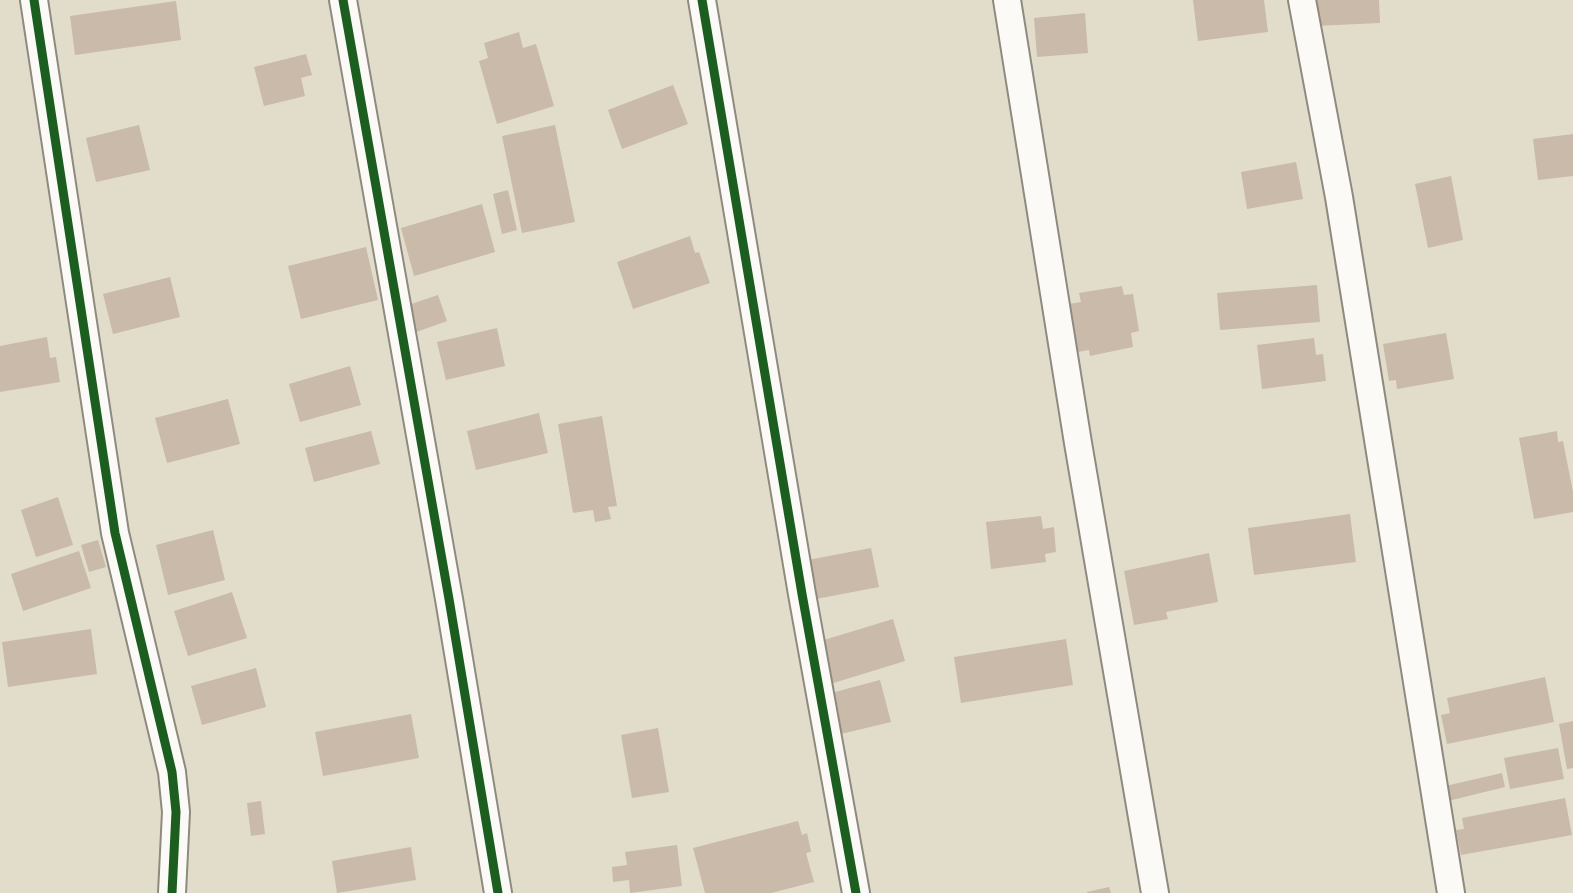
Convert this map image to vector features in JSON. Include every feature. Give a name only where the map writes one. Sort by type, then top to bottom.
[{"type":"street","points":[[34,0],[115,533],[172,772],[176,811],[172,893]]},
{"type":"street","points":[[343,0],[498,893]]},
{"type":"street","points":[[702,0],[802,594],[856,893]]},
{"type":"street","points":[[1007,0],[1078,443],[1155,893]]},
{"type":"street","points":[[1302,0],[1339,197],[1451,893]]},
{"type":"building","points":[[1193,0],[1264,0],[1268,32],[1198,41]]},
{"type":"building","points":[[1314,0],[1379,0],[1380,23],[1315,26]]},
{"type":"building","points":[[176,1],[181,40],[75,55],[70,16]]},
{"type":"building","points":[[1085,13],[1088,53],[1037,57],[1034,18]]},
{"type":"building","points":[[519,32],[523,48],[536,44],[554,106],[497,124],[479,61],[488,58],[484,43]]},
{"type":"building","points":[[306,54],[312,75],[301,78],[305,96],[264,106],[254,67]]},
{"type":"building","points":[[673,85],[688,124],[622,149],[608,110]]},
{"type":"building","points":[[139,125],[150,170],[96,182],[86,138]]},
{"type":"building","points":[[555,125],[575,222],[522,233],[502,136]]},
{"type":"building","points":[[1573,134],[1573,176],[1538,180],[1533,139]]},
{"type":"building","points":[[1296,162],[1303,199],[1247,209],[1241,172]]},
{"type":"building","points":[[1451,176],[1463,240],[1428,248],[1415,184]]},
{"type":"building","points":[[508,190],[517,230],[502,234],[493,194]]},
{"type":"building","points":[[482,204],[495,252],[414,276],[401,228]]},
{"type":"building","points":[[690,236],[710,283],[633,309],[617,262]]},
{"type":"building","points":[[366,247],[378,300],[301,319],[288,266]]},
{"type":"building","points":[[170,277],[180,317],[113,334],[103,294]]},
{"type":"building","points":[[1317,285],[1320,322],[1220,330],[1217,293]]},
{"type":"building","points":[[1122,286],[1124,295],[1133,294],[1139,331],[1131,333],[1133,347],[1090,356],[1089,350],[1078,352],[1069,304],[1081,302],[1079,293]]},
{"type":"building","points":[[438,295],[447,321],[411,334],[402,307]]},
{"type":"building","points":[[497,328],[505,366],[446,380],[437,342]]},
{"type":"building","points":[[1446,333],[1454,379],[1397,389],[1396,380],[1389,381],[1383,344]]},
{"type":"building","points":[[47,337],[50,358],[56,357],[60,382],[0,392],[0,346]]},
{"type":"building","points":[[1314,338],[1316,355],[1323,354],[1326,381],[1262,389],[1257,345]]},
{"type":"building","points":[[350,366],[361,405],[300,422],[289,384]]},
{"type":"building","points":[[228,399],[240,444],[167,463],[155,418]]},
{"type":"building","points":[[539,413],[548,453],[476,470],[467,431]]},
{"type":"building","points":[[602,416],[617,506],[608,507],[611,519],[595,522],[593,510],[573,513],[558,424]]},
{"type":"building","points":[[371,431],[380,464],[314,482],[305,448]]},
{"type":"building","points":[[1557,431],[1558,442],[1563,441],[1573,492],[1573,512],[1534,519],[1519,438]]},
{"type":"building","points":[[58,497],[73,545],[36,557],[21,510]]},
{"type":"building","points":[[1350,514],[1356,562],[1254,575],[1248,528]]},
{"type":"building","points":[[1041,516],[1043,529],[1054,527],[1056,552],[1045,554],[1046,562],[991,569],[986,522]]},
{"type":"building","points":[[213,530],[225,580],[168,595],[156,545]]},
{"type":"building","points":[[98,540],[106,567],[89,572],[81,545]]},
{"type":"building","points":[[871,548],[879,587],[816,599],[808,560]]},
{"type":"building","points":[[79,551],[91,588],[23,611],[11,574]]},
{"type":"building","points":[[1209,553],[1218,602],[1166,612],[1168,619],[1134,625],[1124,571]]},
{"type":"building","points":[[232,592],[247,638],[188,656],[174,611]]},
{"type":"building","points":[[893,619],[905,661],[827,685],[814,643]]},
{"type":"building","points":[[91,629],[97,674],[8,687],[2,642]]},
{"type":"building","points":[[1066,639],[1073,685],[961,703],[954,657]]},
{"type":"building","points":[[256,668],[266,707],[202,725],[191,686]]},
{"type":"building","points":[[1545,677],[1554,722],[1447,744],[1441,715],[1450,713],[1447,698]]},
{"type":"building","points":[[880,680],[891,722],[841,734],[831,693]]},
{"type":"building","points":[[411,714],[419,758],[323,776],[315,732]]},
{"type":"building","points":[[1573,721],[1573,768],[1567,769],[1559,724]]},
{"type":"building","points":[[658,728],[669,792],[632,798],[621,735]]},
{"type":"building","points":[[1558,748],[1564,779],[1510,789],[1504,758]]},
{"type":"building","points":[[1502,773],[1505,787],[1444,802],[1441,787]]},
{"type":"building","points":[[1565,798],[1572,835],[1461,855],[1456,830],[1464,829],[1462,818]]},
{"type":"building","points":[[261,801],[265,834],[251,836],[247,803]]},
{"type":"building","points":[[798,821],[802,835],[807,833],[811,852],[806,853],[814,882],[771,893],[705,893],[693,848]]},
{"type":"building","points":[[677,845],[682,886],[630,893],[629,880],[613,882],[612,867],[627,865],[625,852]]},
{"type":"building","points":[[411,847],[416,880],[337,893],[332,861]]},
{"type":"building","points":[[1109,887],[1111,893],[1087,893],[1087,892]]},
{"type":"cycle path","points":[[34,0],[115,533],[172,772],[176,812],[172,893]]},
{"type":"cycle path","points":[[343,0],[498,893]]},
{"type":"cycle path","points":[[702,0],[802,594],[856,893]]}]
